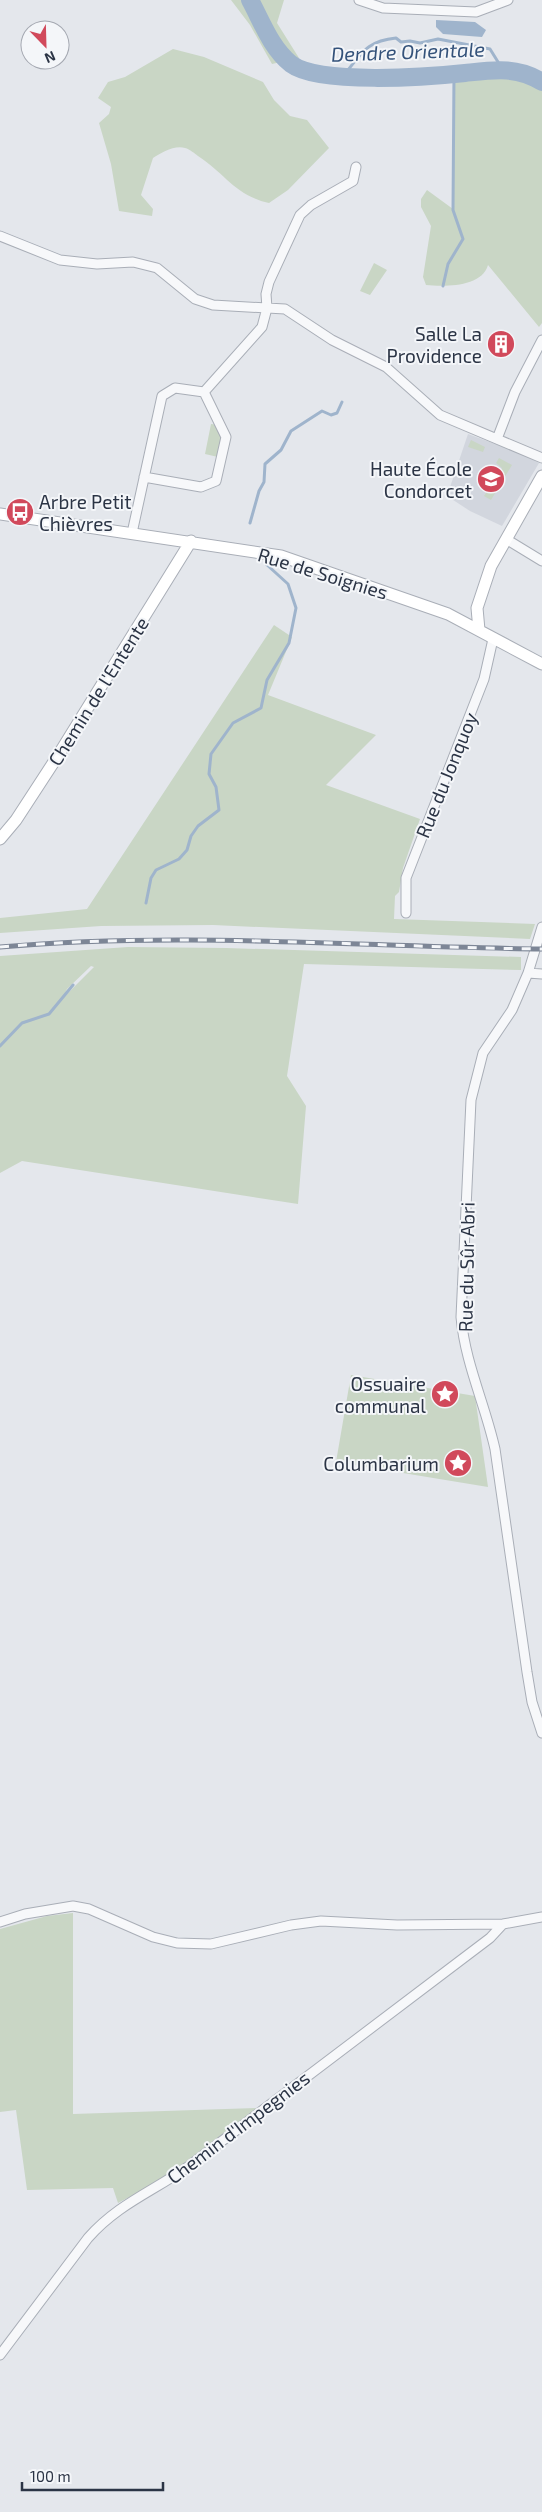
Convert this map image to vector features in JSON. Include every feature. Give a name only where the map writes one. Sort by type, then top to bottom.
[{"type":"street","points":[[359,0],[383,8],[476,12],[508,0]]},
{"type":"street","points":[[204,392],[262,327],[267,308],[266,294],[269,282],[300,215],[311,204],[353,181],[356,167]]},
{"type":"street","points":[[0,236],[60,260],[97,264],[133,262],[157,268],[195,299],[213,304],[285,309],[332,340],[386,367],[440,415],[542,458]]},
{"type":"street","points":[[497,439],[515,392],[542,340]]},
{"type":"street","points":[[132,533],[162,396],[175,388],[204,392]]},
{"type":"street","points":[[144,477],[201,487],[216,481],[226,437],[204,392]]},
{"type":"street","points":[[479,630],[477,608],[491,566],[542,476]]},
{"type":"street","name":"Rue de Soignies","points":[[0,514],[191,541],[281,556],[368,584],[464,621],[493,639],[542,664]]},
{"type":"street","points":[[506,539],[542,562]]},
{"type":"street","name":"Chemin de l'Entente","points":[[0,839],[16,820],[59,754],[191,541]]},
{"type":"street","points":[[464,621],[477,608]]},
{"type":"street","name":"Rue du Jonquoy","points":[[406,913],[406,878],[484,679],[493,639]]},
{"type":"street","name":"Rue du Sûr Abri","points":[[542,927],[528,974],[512,1010],[483,1053],[470,1100],[461,1317],[466,1352],[493,1441],[532,1702],[542,1733]]},
{"type":"street","points":[[528,974],[542,974]]},
{"type":"street","points":[[0,1922],[25,1914],[72,1906],[89,1910],[153,1938],[177,1943],[202,1944],[228,1942],[291,1926],[320,1921],[397,1925],[503,1924],[542,1917]]},
{"type":"street","name":"Chemin d'Impegnies","points":[[0,2355],[88,2238],[104,2220],[120,2207],[164,2184],[189,2166],[490,1938],[503,1924]]},
{"type":"shaded area","name":"Haute École Condorcet","points":[[468,434],[522,454],[539,463],[502,526],[470,511],[447,496]]},
{"type":"green space","points":[[231,0],[284,0],[277,23],[299,58],[272,64],[250,25]]},
{"type":"green space","points":[[173,49],[204,57],[263,82],[274,100],[290,116],[307,120],[329,148],[288,190],[269,203],[247,195],[189,149],[181,147],[172,149],[153,158],[141,195],[153,209],[152,216],[119,211],[111,164],[99,123],[109,114],[111,107],[98,98],[108,82],[125,77]]},
{"type":"green space","points":[[497,69],[521,71],[542,82],[542,323],[539,327],[488,265],[478,278],[462,284],[426,285],[423,277],[431,226],[421,207],[421,199],[427,190],[453,209],[454,74]]},
{"type":"green space","points":[[374,263],[387,270],[370,295],[360,291]]},
{"type":"green space","points":[[211,424],[218,425],[222,435],[218,457],[205,454]]},
{"type":"green space","points":[[471,440],[485,447],[483,452],[468,447]]},
{"type":"green space","points":[[499,458],[512,465],[491,500],[484,496],[502,468],[496,463]]},
{"type":"green space","points":[[274,625],[292,637],[268,695],[376,735],[326,785],[420,819],[403,868],[399,892],[395,896],[394,919],[535,924],[530,939],[213,925],[101,926],[0,933],[0,918],[87,909]]},
{"type":"green space","points":[[128,947],[226,948],[521,957],[521,970],[304,964],[287,1076],[306,1106],[298,1204],[22,1161],[0,1173],[0,956]],"holes":[[[91,966],[94,967],[63,998],[67,989]]]},
{"type":"green space","points":[[351,1375],[475,1396],[488,1487],[336,1462]]},
{"type":"green space","points":[[73,1913],[73,2114],[259,2108],[169,2176],[118,2203],[113,2188],[27,2190],[16,2110],[0,2112],[0,1929],[47,1916]]},
{"type":"water","points":[[436,20],[475,22],[486,30],[482,37],[443,34],[436,27]]},
{"type":"waterway","name":"Dendre Orientale","points":[[250,0],[268,34],[284,58],[305,71],[325,75],[375,78],[505,70],[523,73],[542,82]]},
{"type":"waterway","points":[[343,76],[370,46],[377,42],[396,38],[401,42],[420,43],[438,39],[490,49],[503,70]]},
{"type":"waterway","points":[[443,286],[448,264],[463,239],[453,210],[454,74]]},
{"type":"waterway","points":[[250,523],[259,491],[264,482],[265,464],[281,450],[291,431],[322,411],[331,415],[337,413],[342,402]]},
{"type":"waterway","points":[[146,903],[151,878],[156,870],[179,859],[187,850],[191,836],[198,826],[219,810],[216,787],[209,774],[211,754],[233,723],[261,708],[267,680],[289,643],[296,608],[288,584],[266,564]]},
{"type":"waterway","points":[[0,1046],[22,1023],[49,1014],[73,985]]},
{"type":"railway","points":[[0,947],[68,942],[203,940],[542,949]]},
{"type":"place","name":"Salle La Providence","points":[[501,344]]},
{"type":"place","name":"Haute École Condorcet","points":[[491,479]]},
{"type":"place","name":"Arbre Petit Chièvres","points":[[20,512]]},
{"type":"place","name":"Ossuaire communal","points":[[445,1394]]},
{"type":"place","name":"Columbarium","points":[[458,1463]]}]
